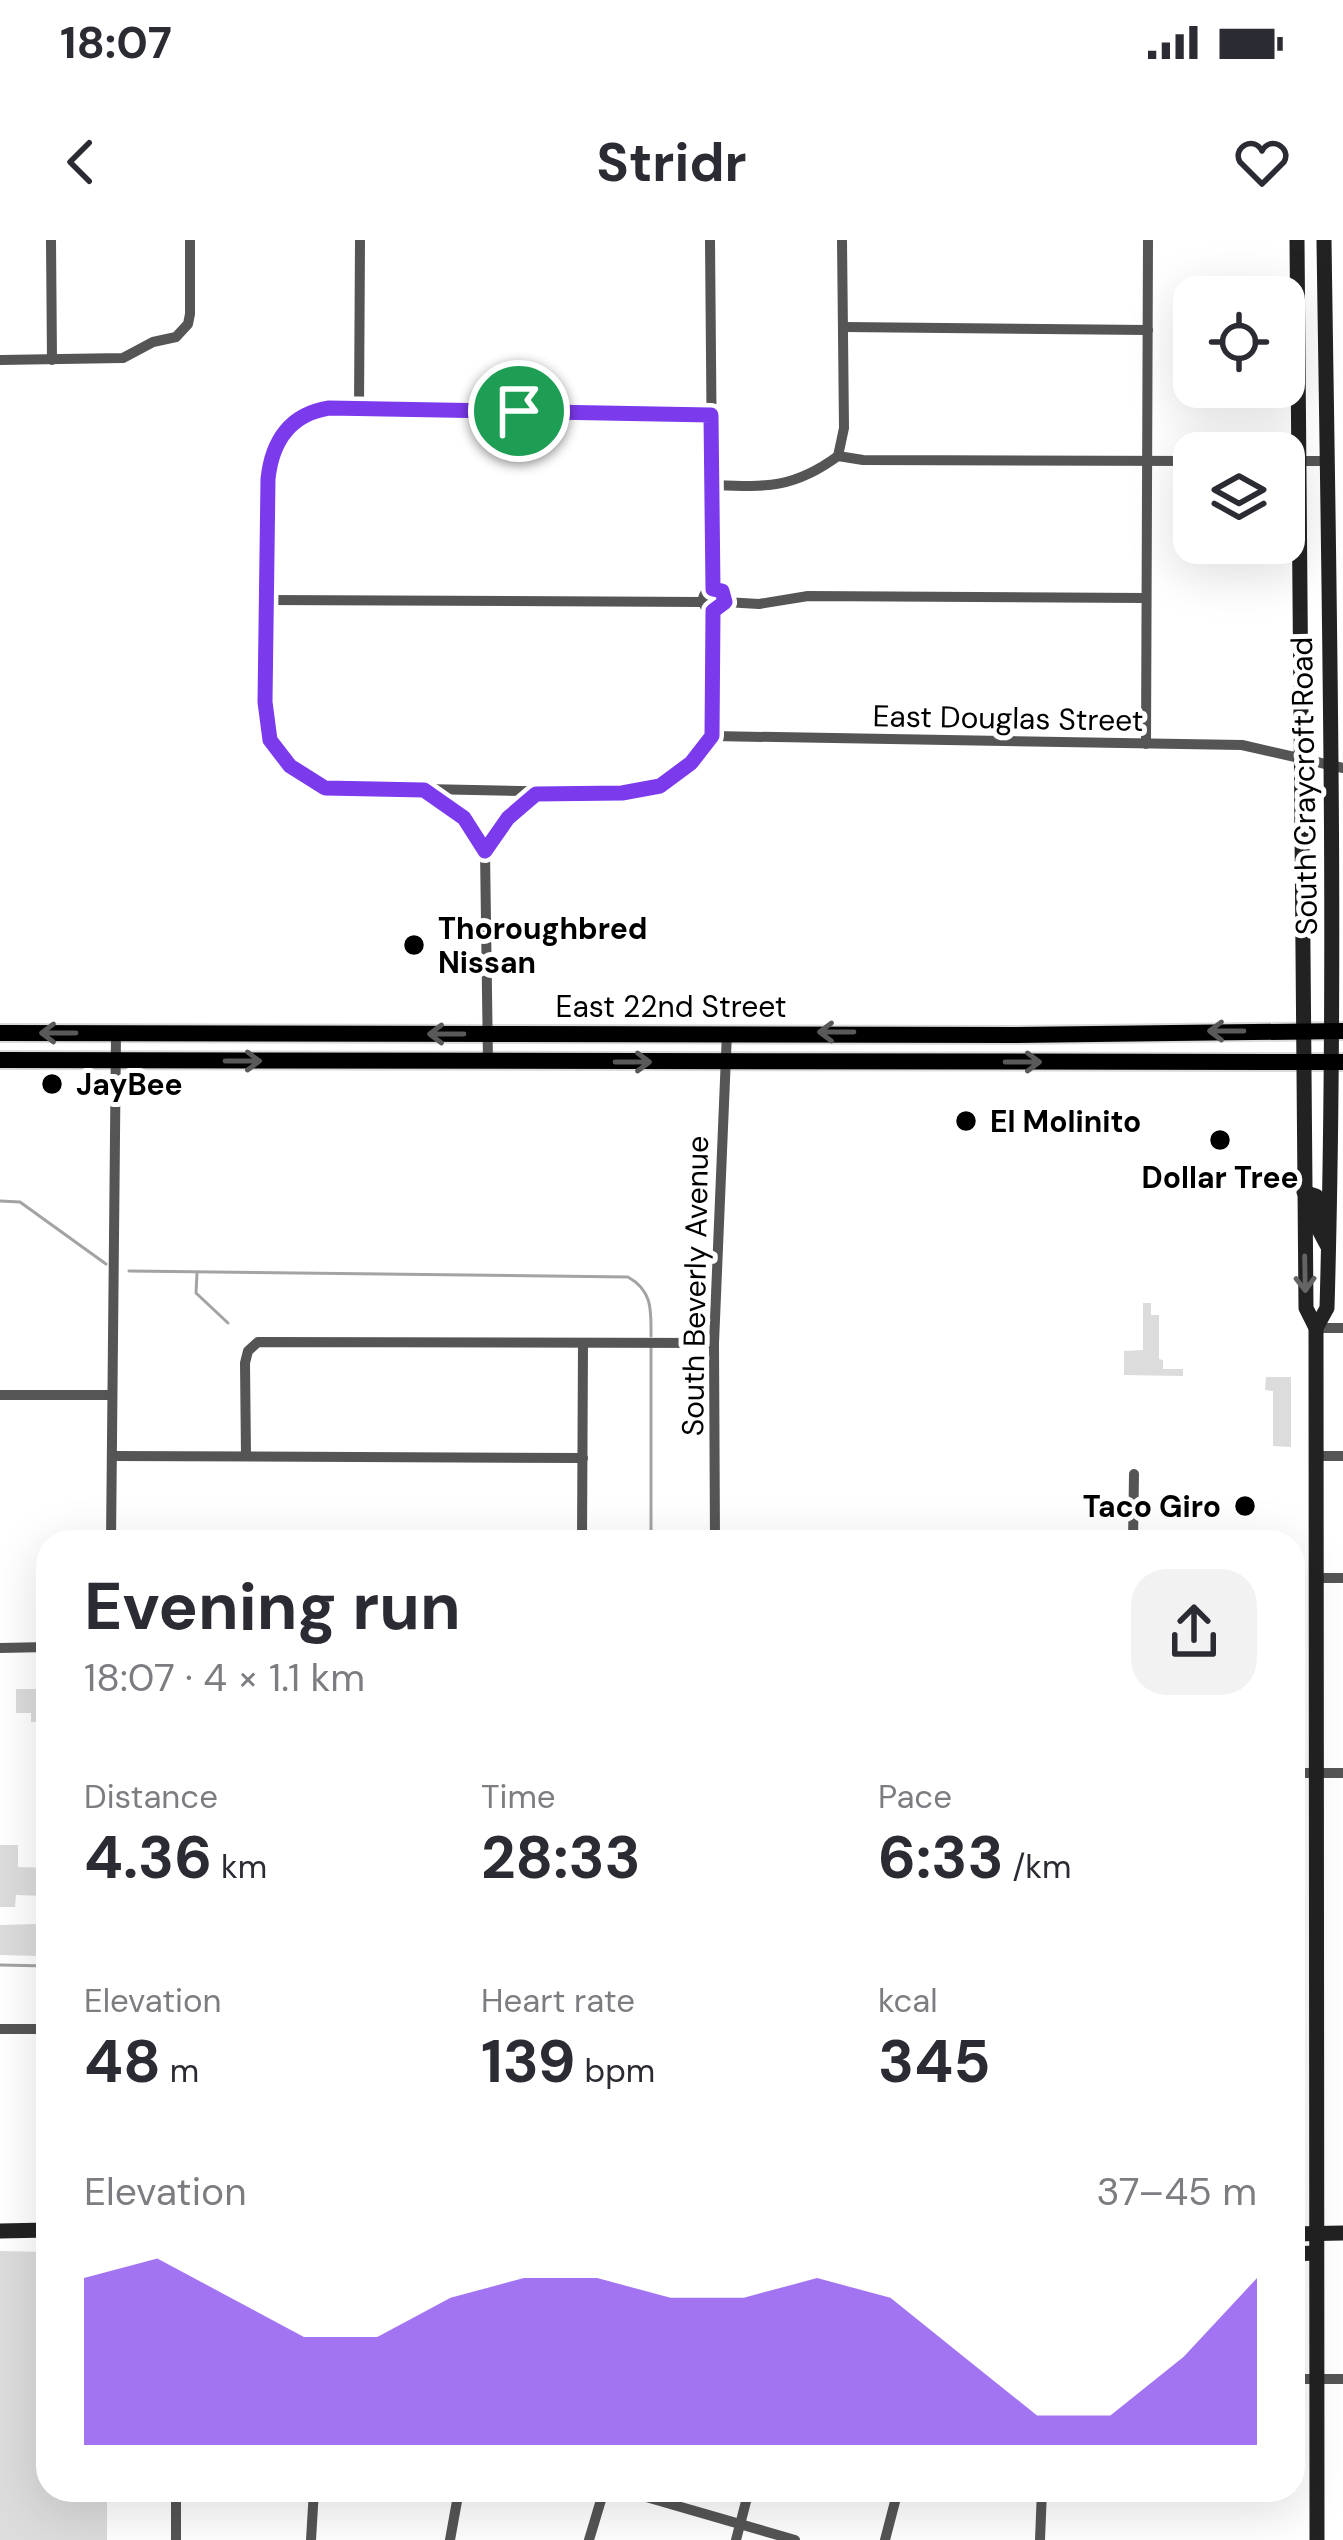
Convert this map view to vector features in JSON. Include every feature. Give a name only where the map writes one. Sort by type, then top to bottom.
[{"type":"main road","name":"South Craycroft Road","points":[[1293,432],[1297,240]]},
{"type":"main road","name":"South Craycroft Road","points":[[1316,1328],[1327,1308],[1338,1062],[1335,555],[1327,461],[1324,240]]},
{"type":"main road","name":"South Craycroft Road","points":[[1295,564],[1306,1308],[1316,1328],[1317,2540]]},
{"type":"main road","name":"East 22nd Street","points":[[0,1033],[1338,1031]]},
{"type":"main road","name":"East 22nd Street","points":[[0,1060],[1338,1062]]},
{"type":"main road","points":[[1304,1192],[1316,1196],[1318,1228],[1329,1247]]},
{"type":"main road","points":[[0,2231],[36,2230]]},
{"type":"main road","points":[[1305,2233],[1343,2233]]},
{"type":"main road","points":[[1305,2253],[1315,2253]]},
{"type":"street","points":[[51,240],[52,360]]},
{"type":"street","points":[[0,360],[123,358],[153,342],[184,336],[190,314],[190,240]]},
{"type":"street","points":[[359,409],[360,240]]},
{"type":"street","points":[[710,240],[713,589]]},
{"type":"street","points":[[712,485],[776,487],[811,475],[838,456],[844,428],[842,240]]},
{"type":"street","points":[[1146,744],[1148,240]]},
{"type":"street","points":[[844,327],[1148,330]]},
{"type":"street","points":[[711,415],[329,408],[305,414],[278,440],[268,479],[270,740],[290,766],[325,788],[536,794],[622,793],[660,786],[691,763],[712,736],[706,592],[722,591],[725,602]]},
{"type":"street","points":[[838,456],[863,460],[1173,461]]},
{"type":"street","points":[[1305,461],[1327,461]]},
{"type":"street","points":[[267,600],[708,607],[808,596],[1145,598]]},
{"type":"street","name":"East Douglas Street","points":[[712,736],[1242,746],[1338,767]]},
{"type":"street","points":[[424,790],[464,818],[485,851],[488,1062]]},
{"type":"street","points":[[485,851],[508,818],[536,794]]},
{"type":"street","name":"South Beverly Avenue","points":[[715,1530],[714,1343],[723,1062],[728,1032]]},
{"type":"street","points":[[111,1530],[116,1034]]},
{"type":"street","points":[[1316,1328],[1343,1328]]},
{"type":"street","points":[[246,1456],[249,1342],[714,1343]]},
{"type":"street","points":[[582,1530],[583,1343]]},
{"type":"street","points":[[0,1395],[112,1395]]},
{"type":"street","points":[[112,1456],[583,1458]]},
{"type":"street","points":[[1315,1456],[1343,1456]]},
{"type":"street","points":[[1133,1530],[1134,1474]]},
{"type":"street","points":[[1316,1578],[1343,1578]]},
{"type":"street","points":[[0,1648],[36,1647]]},
{"type":"street","points":[[1305,1772],[1343,1773]]},
{"type":"street","points":[[0,2029],[36,2030]]},
{"type":"street","points":[[1305,2378],[1343,2379]]},
{"type":"street","points":[[176,2502],[176,2540]]},
{"type":"street","points":[[311,2540],[313,2502]]},
{"type":"street","points":[[449,2540],[457,2502]]},
{"type":"street","points":[[589,2540],[600,2502]]},
{"type":"street","points":[[665,2502],[795,2540]]},
{"type":"street","points":[[736,2540],[746,2502]]},
{"type":"street","points":[[885,2540],[895,2502]]},
{"type":"street","points":[[1040,2540],[1042,2502]]},
{"type":"shaded area","points":[[1143,1303],[1151,1303],[1151,1315],[1159,1315],[1163,1369],[1183,1369],[1183,1376],[1124,1375],[1124,1351],[1143,1350]]},
{"type":"shaded area","points":[[1266,1377],[1291,1377],[1291,1447],[1273,1446],[1273,1391],[1265,1390]]},
{"type":"shaded area","points":[[16,1689],[36,1689],[36,1722],[31,1722],[31,1713],[16,1713]]},
{"type":"shaded area","points":[[0,1845],[18,1845],[18,1867],[36,1868],[36,1896],[16,1895],[15,1907],[0,1907]]},
{"type":"shaded area","points":[[36,1924],[36,1956],[0,1955],[0,1925]]},
{"type":"shaded area","points":[[0,2251],[36,2252],[36,2502],[107,2502],[107,2540],[0,2540]]},
{"type":"waterway","points":[[0,1201],[20,1202],[106,1264]]},
{"type":"waterway","points":[[129,1271],[628,1277],[646,1295],[651,1336]]},
{"type":"waterway","points":[[197,1273],[196,1293],[228,1323]]},
{"type":"waterway","points":[[651,1346],[651,1530]]},
{"type":"waterway","points":[[0,1965],[36,1966]]},
{"type":"place","name":"Thoroughbred Nissan","points":[[414,945]]},
{"type":"place","name":"JayBee","points":[[52,1084]]},
{"type":"place","name":"El Molinito","points":[[966,1121]]},
{"type":"place","name":"Dollar Tree","points":[[1220,1140]]},
{"type":"place","name":"Taco Giro","points":[[1245,1506]]},
{"type":"route","points":[[318,410],[519,411],[711,415],[713,589],[722,591],[725,602],[713,611],[712,736],[691,763],[660,786],[622,793],[536,794],[508,818],[485,851],[464,818],[424,790],[325,788],[290,766],[270,740],[265,702],[268,479],[278,440],[304,414],[318,410]]}]
